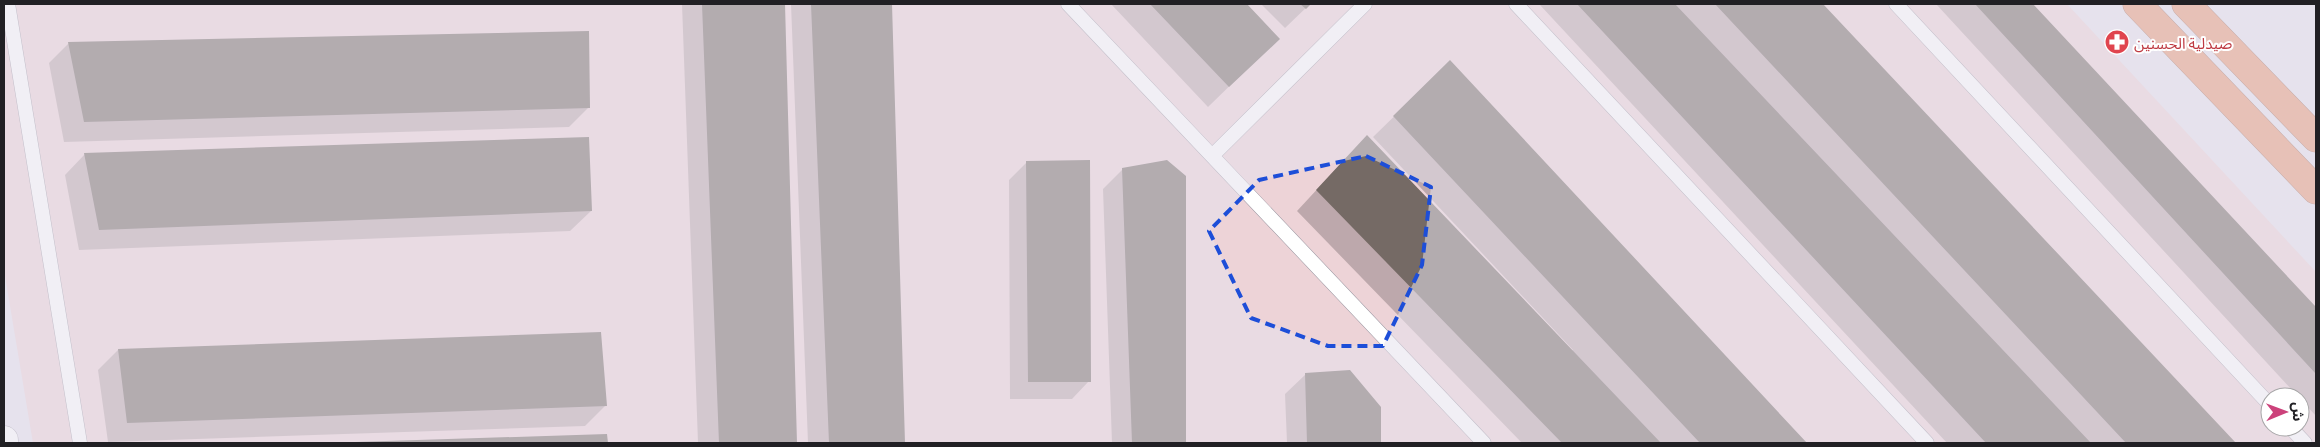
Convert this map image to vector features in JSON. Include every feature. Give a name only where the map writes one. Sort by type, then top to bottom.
[{"type":"highway","points":[[2136,4],[2316,190]]},
{"type":"highway","points":[[2186,4],[2316,138]]},
{"type":"lane","points":[[8,4],[80,443]]},
{"type":"lane","points":[[1068,4],[1484,443]]},
{"type":"lane","points":[[1213,155],[1365,4]]},
{"type":"lane","points":[[1516,4],[1927,443]]},
{"type":"lane","points":[[1896,4],[2260,394]]},
{"type":"highlighted area","points":[[1366,156],[1431,187],[1422,265],[1383,346],[1328,346],[1251,318],[1209,231],[1259,180]]},
{"type":"shaded area","points":[[4,4],[2067,4],[2316,272],[2316,443],[33,443],[4,270]]},
{"type":"building","points":[[702,4],[785,4],[797,443],[719,443]]},
{"type":"building","points":[[811,4],[892,4],[905,443],[829,443]]},
{"type":"building","points":[[1150,4],[1247,4],[1280,39],[1229,87]]},
{"type":"building","points":[[1300,4],[1311,4],[1306,9]]},
{"type":"building","points":[[1577,4],[1675,4],[2091,443],[1986,443]]},
{"type":"building","points":[[1715,4],[1823,4],[2236,443],[2126,443]]},
{"type":"building","points":[[1975,4],[2033,4],[2316,307],[2316,374]]},
{"type":"building","points":[[589,31],[590,108],[84,122],[68,42]]},
{"type":"building","points":[[1450,60],[1807,443],[1700,443],[1393,116]]},
{"type":"building","points":[[1367,135],[1661,443],[1562,443],[1316,190]]},
{"type":"building","points":[[589,137],[592,211],[99,230],[84,153]]},
{"type":"building","points":[[1090,160],[1091,382],[1028,382],[1026,161]]},
{"type":"building","points":[[1167,160],[1186,176],[1186,443],[1132,443],[1122,168]]},
{"type":"building","points":[[601,332],[607,406],[127,423],[118,349]]},
{"type":"building","points":[[1350,370],[1381,407],[1381,443],[1307,443],[1305,373]]},
{"type":"building","points":[[607,434],[608,443],[355,443],[355,442]]},
{"type":"place","name":"صيدلية الحسنين","points":[[2117,42]]}]
